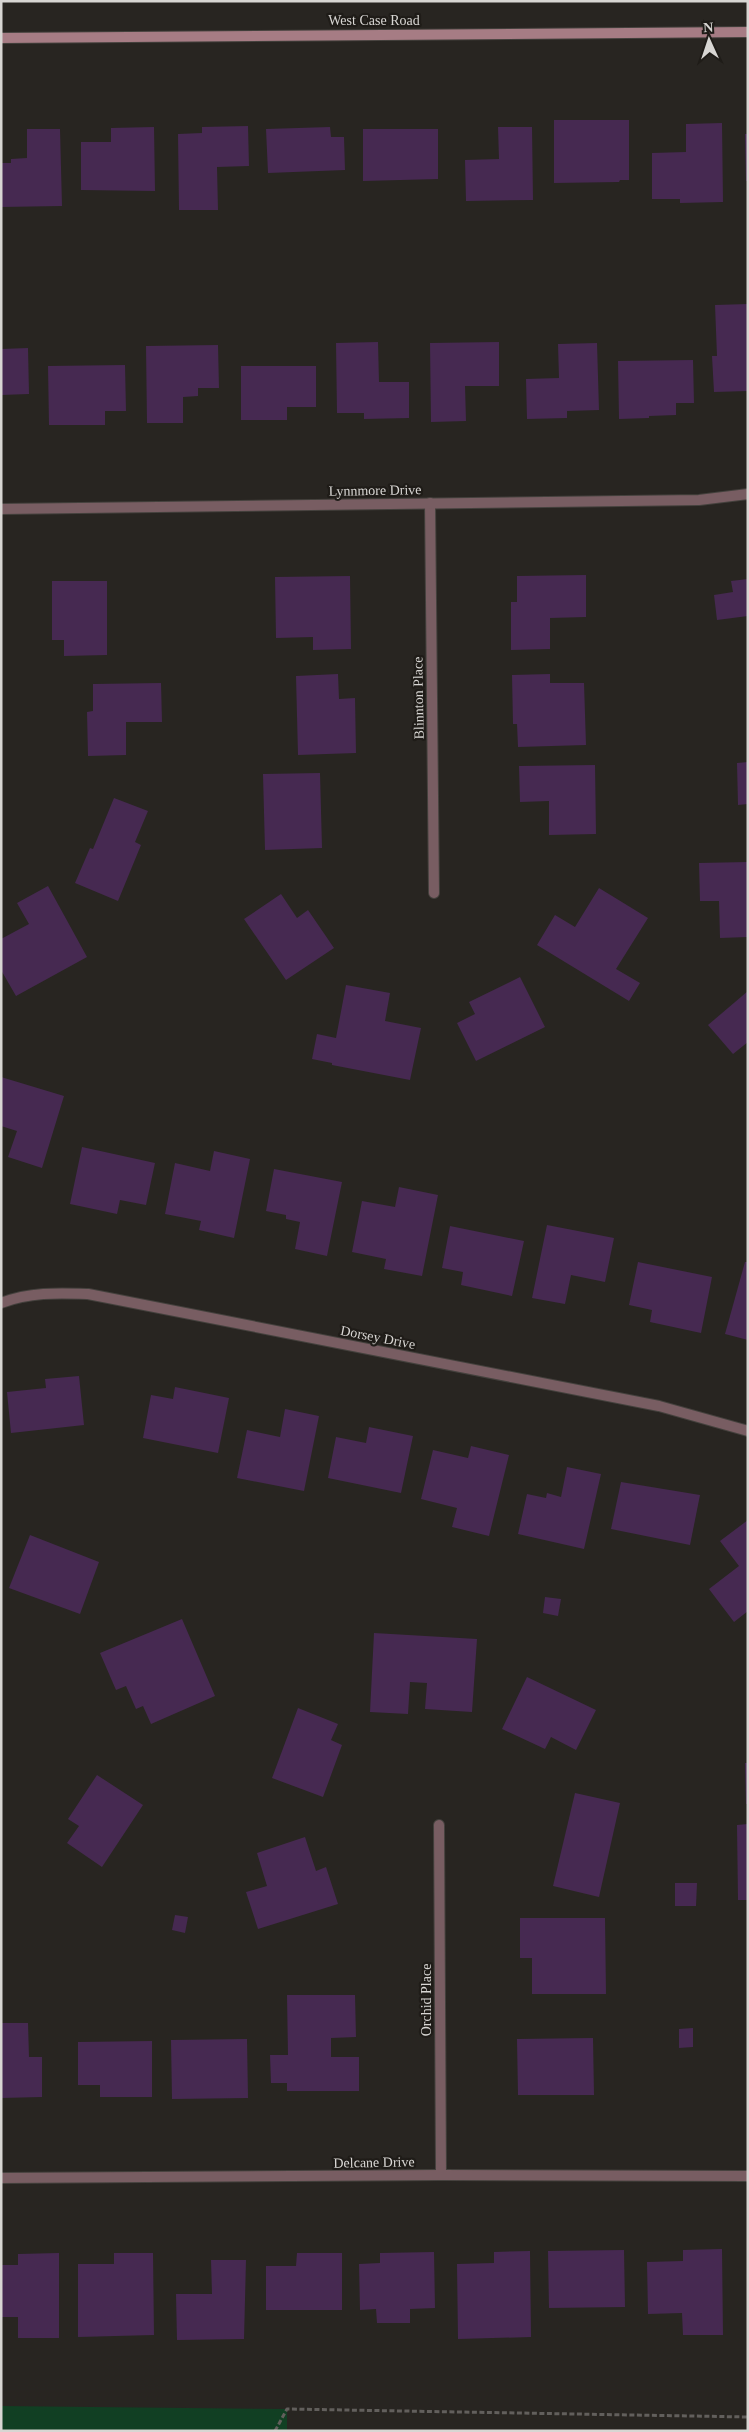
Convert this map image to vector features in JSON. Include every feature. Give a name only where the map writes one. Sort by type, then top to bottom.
[{"type":"main road","name":"West Case Road","points":[[1,38],[748,32]]},
{"type":"street","name":"Lynnmore Drive","points":[[1,509],[700,500],[748,494]]},
{"type":"street","name":"Blinnton Place","points":[[430,503],[434,893]]},
{"type":"street","name":"Dorsey Drive","points":[[1,1303],[22,1295],[88,1294],[659,1406],[748,1431]]},
{"type":"street","name":"Orchid Place","points":[[439,1825],[441,2175]]},
{"type":"street","name":"Delcane Drive","points":[[1,2178],[441,2175],[748,2176]]},
{"type":"path","points":[[275,2431],[287,2409],[748,2417]]},
{"type":"green space","points":[[1,2406],[287,2409],[287,2431],[1,2431]]},
{"type":"building","points":[[554,120],[629,120],[629,180],[620,180],[619,182],[554,183]]},
{"type":"building","points":[[722,123],[723,202],[680,203],[680,199],[652,199],[652,153],[686,152],[686,124]]},
{"type":"building","points":[[248,126],[249,166],[217,167],[218,210],[179,210],[178,134],[202,133],[202,127]]},
{"type":"building","points":[[154,127],[155,191],[81,190],[81,142],[111,142],[111,128]]},
{"type":"building","points":[[330,127],[331,137],[344,137],[345,170],[268,173],[266,129]]},
{"type":"building","points":[[498,127],[532,127],[533,200],[466,201],[465,160],[499,159]]},
{"type":"building","points":[[27,129],[60,129],[62,206],[1,207],[1,163],[11,163],[11,159],[27,158]]},
{"type":"building","points":[[363,129],[438,129],[438,179],[363,181]]},
{"type":"building","points":[[745,134],[748,134],[748,181],[746,181]]},
{"type":"building","points":[[748,304],[748,391],[714,392],[712,356],[717,356],[715,305]]},
{"type":"building","points":[[378,342],[379,382],[409,382],[409,418],[364,419],[364,413],[337,413],[336,343]]},
{"type":"building","points":[[499,342],[499,386],[465,386],[466,421],[431,422],[430,343]]},
{"type":"building","points":[[597,343],[599,410],[567,411],[567,418],[527,419],[526,379],[559,378],[558,344]]},
{"type":"building","points":[[218,345],[219,388],[198,388],[198,396],[183,397],[183,423],[147,423],[146,346]]},
{"type":"building","points":[[28,348],[29,394],[1,395],[1,349]]},
{"type":"building","points":[[693,360],[694,403],[676,403],[676,415],[619,419],[618,361]]},
{"type":"building","points":[[125,365],[126,411],[105,411],[105,425],[49,425],[48,366]]},
{"type":"building","points":[[241,366],[316,366],[316,407],[287,407],[287,420],[241,420]]},
{"type":"building","points":[[586,575],[586,617],[550,618],[550,649],[511,650],[511,602],[517,602],[517,576]]},
{"type":"building","points":[[350,576],[351,649],[313,650],[313,637],[276,638],[275,577]]},
{"type":"building","points":[[748,579],[748,616],[717,620],[714,595],[733,592],[731,581]]},
{"type":"building","points":[[52,581],[107,581],[107,655],[64,656],[64,640],[52,640]]},
{"type":"building","points":[[338,674],[339,699],[355,698],[356,753],[298,755],[296,676]]},
{"type":"building","points":[[550,674],[550,683],[584,683],[586,745],[518,747],[517,724],[513,724],[512,675]]},
{"type":"building","points":[[161,683],[162,722],[126,722],[126,755],[88,756],[87,712],[93,711],[93,684]]},
{"type":"building","points":[[748,762],[748,804],[738,805],[737,763]]},
{"type":"building","points":[[595,765],[596,834],[549,835],[549,801],[520,802],[519,766]]},
{"type":"building","points":[[320,773],[322,848],[265,850],[263,774]]},
{"type":"building","points":[[114,798],[148,811],[135,842],[141,845],[118,901],[75,883],[90,848],[93,849]]},
{"type":"building","points":[[748,862],[748,937],[720,938],[719,901],[700,901],[699,863]]},
{"type":"building","points":[[48,886],[87,957],[16,996],[1,970],[1,939],[29,924],[17,903]]},
{"type":"building","points":[[599,888],[648,918],[616,969],[640,983],[629,1001],[537,945],[555,915],[575,927]]},
{"type":"building","points":[[281,894],[297,918],[308,910],[334,948],[286,980],[244,919]]},
{"type":"building","points":[[520,977],[545,1027],[476,1061],[457,1023],[475,1014],[469,1002]]},
{"type":"building","points":[[346,985],[390,993],[385,1021],[421,1028],[410,1080],[332,1065],[332,1063],[312,1059],[317,1034],[336,1038]]},
{"type":"building","points":[[748,991],[748,1042],[733,1054],[708,1025]]},
{"type":"building","points":[[1,1077],[64,1096],[42,1168],[8,1157],[17,1131],[1,1126]]},
{"type":"building","points":[[82,1147],[155,1163],[146,1205],[120,1200],[117,1214],[70,1204]]},
{"type":"building","points":[[214,1151],[250,1159],[234,1238],[199,1230],[201,1221],[165,1214],[175,1163],[210,1171]]},
{"type":"building","points":[[274,1169],[342,1182],[327,1256],[295,1249],[300,1222],[286,1219],[286,1215],[266,1211]]},
{"type":"building","points":[[399,1187],[438,1195],[422,1276],[384,1269],[386,1259],[352,1252],[362,1201],[395,1207]]},
{"type":"building","points":[[547,1225],[614,1238],[605,1282],[571,1275],[565,1304],[532,1298]]},
{"type":"building","points":[[450,1226],[524,1241],[512,1296],[461,1285],[463,1272],[442,1268]]},
{"type":"building","points":[[638,1262],[712,1277],[701,1333],[650,1322],[652,1310],[629,1305]]},
{"type":"building","points":[[745,1262],[748,1262],[748,1340],[725,1334]]},
{"type":"building","points":[[79,1376],[84,1425],[11,1433],[7,1392],[46,1388],[45,1379]]},
{"type":"building","points":[[175,1387],[229,1398],[218,1453],[143,1438],[151,1395],[173,1399]]},
{"type":"building","points":[[285,1409],[319,1416],[304,1491],[237,1478],[247,1430],[280,1437]]},
{"type":"building","points":[[369,1427],[413,1436],[401,1493],[328,1478],[336,1437],[366,1443]]},
{"type":"building","points":[[471,1446],[509,1455],[489,1536],[452,1527],[457,1508],[421,1499],[433,1450],[468,1458]]},
{"type":"building","points":[[567,1467],[601,1474],[584,1549],[518,1534],[527,1494],[546,1498],[547,1493],[561,1497]]},
{"type":"building","points":[[621,1482],[700,1495],[690,1545],[611,1529]]},
{"type":"building","points":[[748,1520],[748,1611],[734,1622],[709,1589],[739,1566],[720,1541]]},
{"type":"building","points":[[30,1535],[99,1562],[80,1614],[9,1588]]},
{"type":"building","points":[[545,1597],[561,1599],[558,1616],[543,1613]]},
{"type":"building","points":[[182,1619],[215,1696],[151,1724],[143,1706],[136,1709],[126,1686],[116,1690],[100,1653]]},
{"type":"building","points":[[374,1633],[477,1639],[472,1712],[425,1709],[427,1683],[410,1682],[408,1714],[370,1712]]},
{"type":"building","points":[[527,1677],[596,1710],[576,1750],[551,1737],[545,1749],[502,1729]]},
{"type":"building","points":[[298,1708],[338,1724],[331,1740],[342,1745],[323,1797],[272,1778]]},
{"type":"building","points":[[745,1763],[748,1763],[748,1804],[746,1804]]},
{"type":"building","points":[[97,1775],[143,1805],[102,1867],[67,1843],[79,1826],[68,1819]]},
{"type":"building","points":[[575,1793],[620,1803],[599,1897],[553,1886]]},
{"type":"building","points":[[748,1824],[748,1900],[738,1900],[737,1825]]},
{"type":"building","points":[[305,1837],[316,1871],[326,1867],[338,1904],[258,1929],[246,1892],[267,1886],[257,1853]]},
{"type":"building","points":[[675,1883],[697,1883],[696,1906],[675,1906]]},
{"type":"building","points":[[175,1915],[188,1917],[185,1933],[172,1930]]},
{"type":"building","points":[[520,1918],[605,1918],[606,1994],[532,1994],[532,1958],[520,1958]]},
{"type":"building","points":[[287,1995],[355,1995],[356,2037],[331,2038],[331,2057],[359,2057],[359,2091],[287,2091],[287,2083],[271,2083],[270,2055],[288,2055]]},
{"type":"building","points":[[1,2023],[28,2023],[29,2057],[42,2057],[42,2097],[1,2098]]},
{"type":"building","points":[[693,2028],[693,2047],[679,2048],[679,2029]]},
{"type":"building","points":[[593,2038],[594,2095],[518,2095],[517,2039]]},
{"type":"building","points":[[247,2039],[248,2098],[172,2099],[171,2040]]},
{"type":"building","points":[[152,2041],[152,2097],[100,2097],[100,2085],[78,2085],[78,2042]]},
{"type":"building","points":[[722,2249],[723,2335],[683,2335],[682,2313],[648,2314],[647,2262],[683,2261],[683,2250]]},
{"type":"building","points":[[624,2250],[625,2307],[549,2308],[548,2251]]},
{"type":"building","points":[[530,2251],[531,2337],[458,2339],[457,2264],[494,2263],[494,2252]]},
{"type":"building","points":[[434,2252],[435,2308],[410,2309],[410,2323],[377,2323],[376,2309],[360,2310],[359,2264],[380,2263],[380,2253]]},
{"type":"building","points":[[59,2253],[59,2338],[18,2338],[18,2317],[1,2317],[1,2265],[18,2265],[18,2254]]},
{"type":"building","points":[[114,2253],[153,2253],[154,2335],[78,2337],[78,2264],[114,2264]]},
{"type":"building","points":[[297,2253],[342,2253],[342,2310],[266,2310],[266,2266],[296,2266]]},
{"type":"building","points":[[211,2260],[246,2260],[244,2339],[177,2340],[176,2294],[212,2294]]}]
